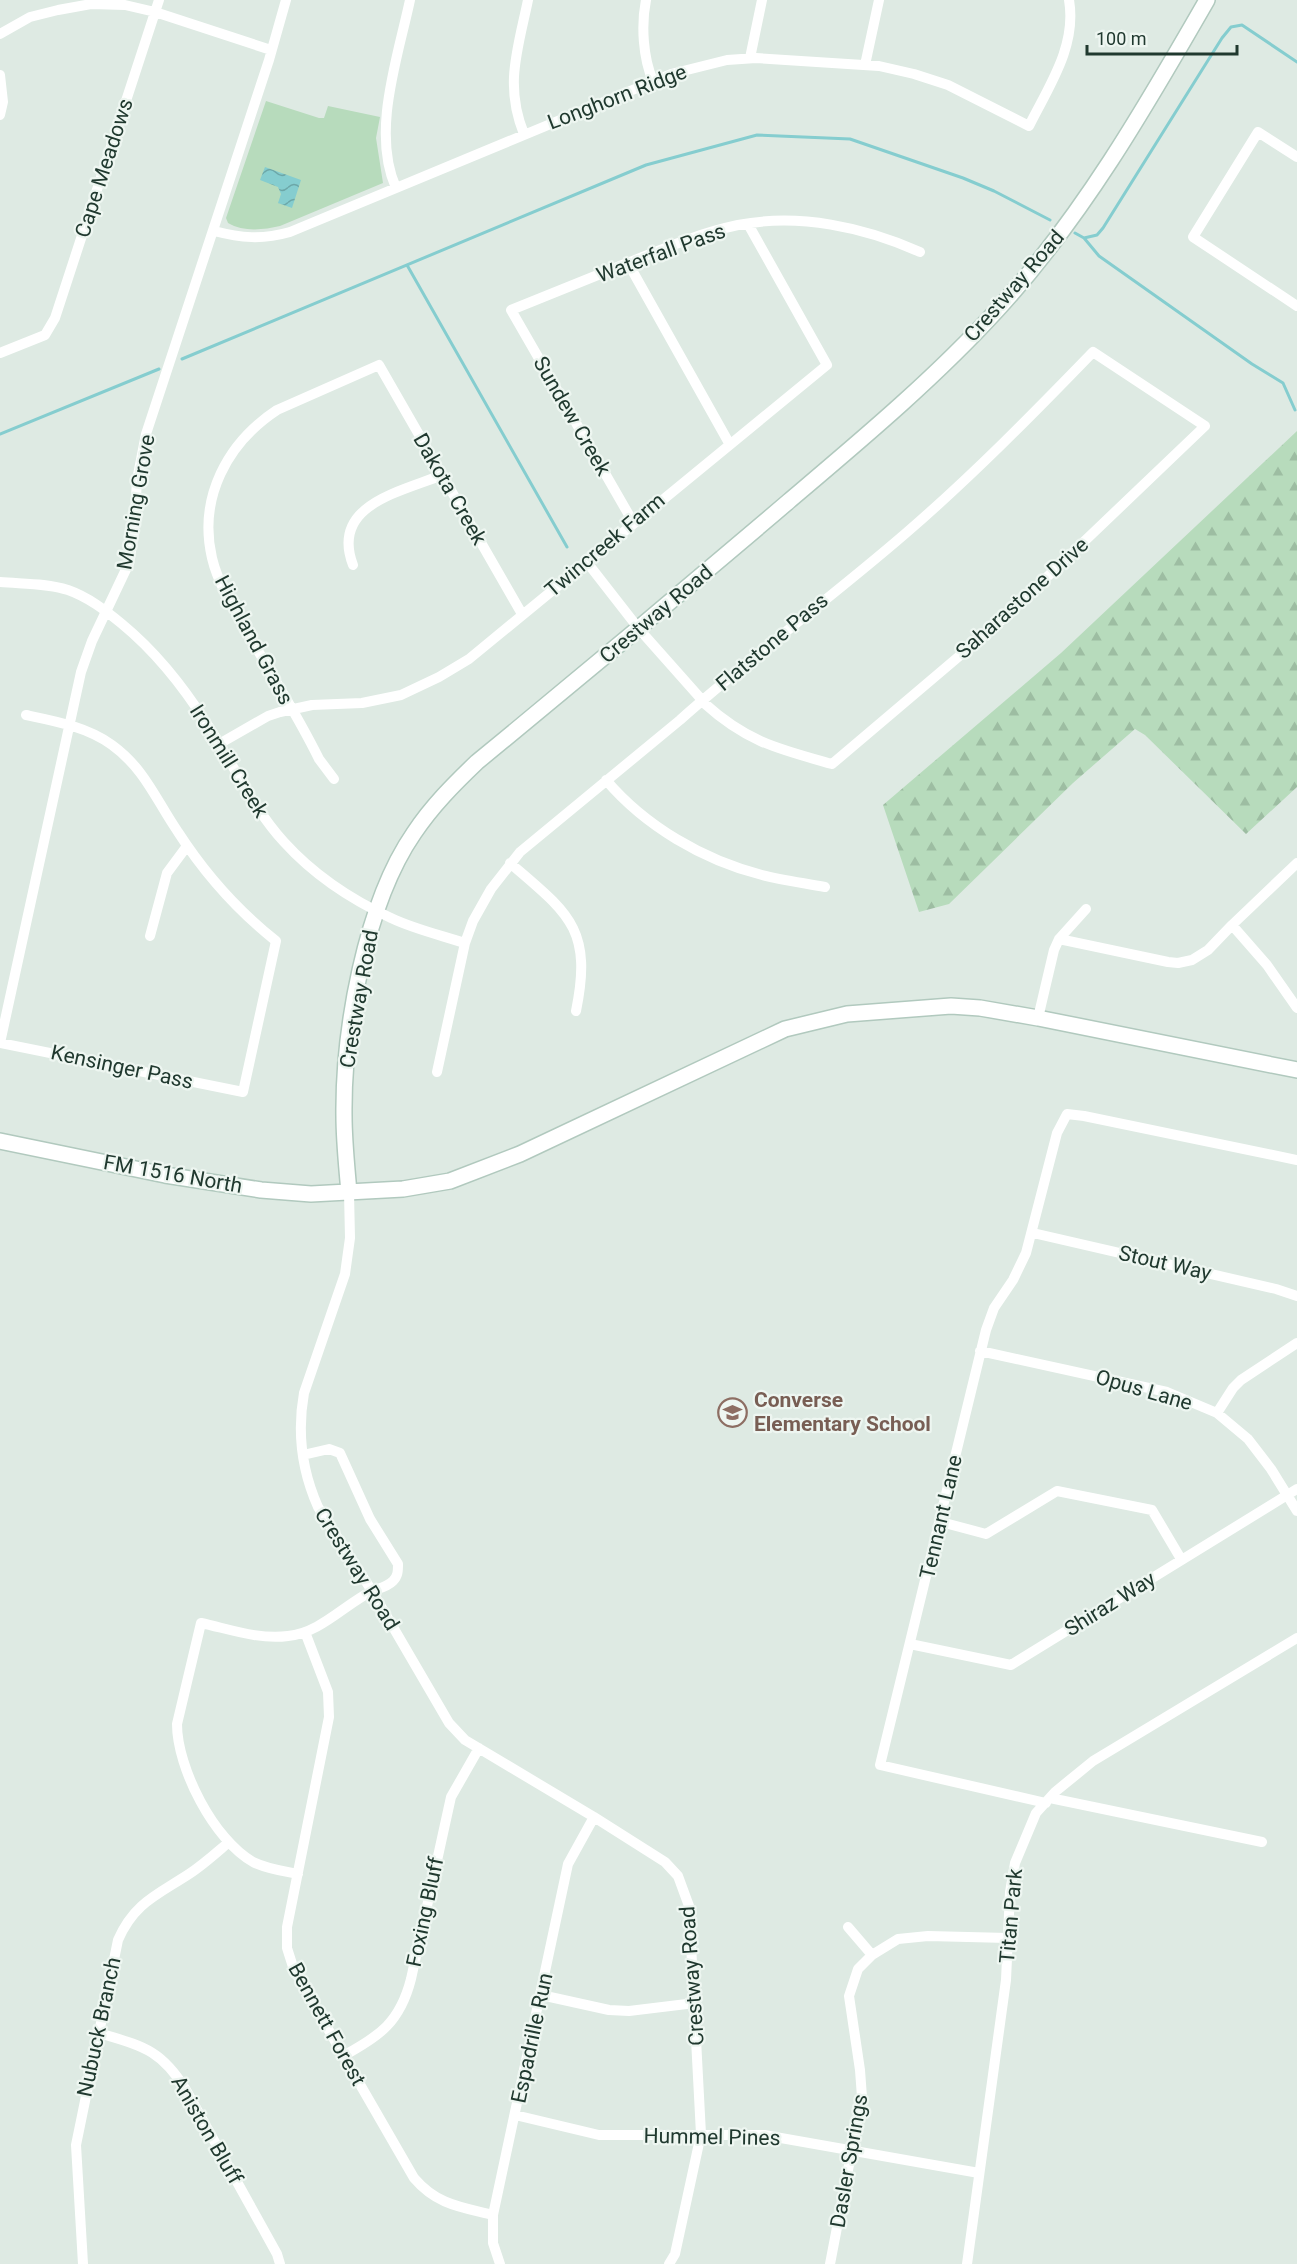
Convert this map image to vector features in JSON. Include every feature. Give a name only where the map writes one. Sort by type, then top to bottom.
[{"type":"street","name":"Cape Meadows","points":[[0,353],[45,335],[55,318],[159,0]]},
{"type":"street","name":"Morning Grove","points":[[0,1043],[83,664],[106,610],[122,582],[131,556],[137,480],[146,434],[214,231],[286,0]]},
{"type":"street","points":[[396,188],[390,175],[385,120],[410,0]]},
{"type":"street","points":[[524,134],[515,114],[512,76],[528,0]]},
{"type":"street","points":[[646,0],[643,16],[648,70],[653,81]]},
{"type":"street","points":[[750,58],[762,0]]},
{"type":"street","points":[[866,65],[879,0]]},
{"type":"street","name":"Longhorn Ridge","points":[[214,231],[245,238],[274,237],[653,81],[699,65],[750,58],[784,58],[866,65],[914,74],[948,85],[1029,126],[1065,56],[1072,18],[1069,0]]},
{"type":"street","name":"Crestway Road","points":[[669,2264],[675,2254],[701,2134],[689,1906],[678,1876],[665,1862],[465,1740],[449,1722],[372,1591],[318,1507],[312,1493],[303,1455],[300,1426],[304,1393],[342,1287],[348,1258],[349,1193],[344,1116],[347,1053],[363,963],[376,909],[395,865],[412,834],[448,790],[477,762],[639,629],[842,456],[953,357],[999,308],[1088,197],[1124,142],[1207,0]]},
{"type":"street","points":[[0,34],[30,17],[91,4],[125,5],[155,12],[272,50]]},
{"type":"street","points":[[0,75],[3,102],[0,115]]},
{"type":"street","points":[[1297,157],[1258,132],[1193,237],[1297,306]]},
{"type":"street","name":"Waterfall Pass","points":[[512,310],[682,242],[748,224],[823,223],[892,239],[920,252]]},
{"type":"street","name":"Twincreek Farm","points":[[219,744],[268,716],[291,709],[312,705],[362,703],[416,689],[469,659],[826,365],[748,224]]},
{"type":"street","points":[[628,263],[729,443]]},
{"type":"street","name":"Sundew Creek","points":[[512,310],[633,522]]},
{"type":"street","name":"Flatstone Pass","points":[[437,1072],[465,943],[478,910],[510,863],[528,845],[913,526],[1044,403],[1093,352],[1205,426]]},
{"type":"street","name":"Dakota Creek","points":[[379,365],[522,614]]},
{"type":"street","name":"Highland Grass","points":[[334,779],[319,759],[227,596],[212,558],[208,515],[218,476],[235,448],[262,420],[277,410],[379,365]]},
{"type":"street","name":"Saharastone Drive","points":[[702,700],[721,718],[753,739],[832,764],[1003,619],[1205,426]]},
{"type":"street","points":[[352,565],[348,554],[348,535],[356,517],[363,509],[376,501],[442,474]]},
{"type":"street","points":[[586,561],[639,629],[702,700]]},
{"type":"street","name":"Ironmill Creek","points":[[0,582],[66,589],[106,610],[135,635],[176,679],[251,798],[284,842],[338,888],[405,924],[465,943]]},
{"type":"street","points":[[26,715],[69,725],[112,745],[133,763],[146,779],[187,846],[166,873],[150,936]]},
{"type":"street","points":[[606,780],[615,791],[653,823],[699,851],[761,874],[825,887]]},
{"type":"street","name":"Kensinger Pass","points":[[0,1043],[243,1092],[276,941],[238,908],[205,871],[187,846]]},
{"type":"street","points":[[510,863],[556,903],[572,926],[582,962],[582,981],[576,1011]]},
{"type":"street","points":[[1059,939],[1178,963],[1192,960],[1209,950],[1297,863]]},
{"type":"street","points":[[1038,1018],[1050,965],[1059,939],[1086,909]]},
{"type":"street","points":[[1232,925],[1267,965],[1297,1008]]},
{"type":"street","name":"FM 1516 North","points":[[0,1141],[165,1175],[261,1190],[311,1194],[349,1193],[427,1185],[450,1181],[520,1154],[785,1029],[847,1014],[951,1006],[980,1008],[1038,1018],[1297,1070]]},
{"type":"street","name":"Tennant Lane","points":[[1048,1800],[880,1765],[941,1522],[980,1351],[994,1308],[1020,1268],[1033,1233],[1057,1133],[1067,1114],[1297,1160]]},
{"type":"street","name":"Stout Way","points":[[1033,1233],[1276,1289],[1297,1296]]},
{"type":"street","points":[[1217,1413],[1241,1380],[1297,1343]]},
{"type":"street","name":"Opus Lane","points":[[980,1351],[1167,1392],[1217,1413],[1248,1439],[1292,1492],[1297,1511]]},
{"type":"street","points":[[298,1874],[255,1863],[229,1842],[215,1824],[190,1782],[182,1762],[177,1724],[201,1623],[267,1637],[290,1636],[305,1632],[372,1591],[387,1586],[395,1579],[398,1564],[370,1519],[340,1453],[328,1449],[303,1455]]},
{"type":"street","points":[[941,1522],[986,1534],[1057,1491],[1152,1510],[1180,1559]]},
{"type":"street","name":"Shiraz Way","points":[[910,1644],[1011,1665],[1292,1492]]},
{"type":"street","name":"Bennett Forest","points":[[305,1632],[328,1692],[329,1717],[287,1927],[290,1959],[294,1970],[408,2170],[429,2193],[451,2205],[493,2215]]},
{"type":"street","name":"Titan Park","points":[[968,2264],[1006,1980],[1010,1892],[1015,1863],[1036,1813],[1093,1761],[1297,1638]]},
{"type":"street","name":"Foxing Bluff","points":[[343,2056],[379,2035],[393,2020],[403,2003],[409,1985],[450,1797],[479,1748]]},
{"type":"street","points":[[1048,1800],[1262,1842]]},
{"type":"street","name":"Espadrille Run","points":[[500,2264],[493,2243],[493,2215],[568,1864],[594,1817]]},
{"type":"street","name":"Nubuck Branch","points":[[83,2264],[76,2145],[115,1951],[122,1930],[130,1917],[144,1903],[196,1869],[229,1842]]},
{"type":"street","points":[[848,1927],[872,1955]]},
{"type":"street","name":"Dasler Springs","points":[[830,2264],[853,2149],[862,2086],[849,1996],[858,1970],[872,1955],[898,1939],[928,1936],[1008,1938]]},
{"type":"street","points":[[541,1995],[609,2010],[629,2011],[695,2003]]},
{"type":"street","name":"Aniston Bluff","points":[[99,2033],[148,2049],[169,2064],[186,2090],[277,2254],[280,2264]]},
{"type":"street","name":"Hummel Pines","points":[[515,2115],[599,2135],[764,2134],[979,2173]]},
{"type":"green space","points":[[266,101],[319,118],[324,118],[328,106],[380,117],[376,138],[383,183],[280,226],[253,229],[240,228],[228,223],[226,218]]},
{"type":"green space","points":[[1297,431],[1297,787],[1246,834],[1145,735],[1135,729],[1073,783],[949,904],[919,912],[883,805],[1061,653]]},
{"type":"water","points":[[265,167],[301,180],[292,208],[278,203],[281,194],[278,187],[260,180]]},
{"type":"waterway","points":[[1075,233],[1084,238],[1097,235],[1103,228],[1231,27],[1242,25],[1297,62]]},
{"type":"waterway","points":[[182,359],[646,165],[757,135],[850,139],[963,178],[1050,220]]},
{"type":"waterway","points":[[1084,238],[1099,256],[1252,364],[1283,383],[1295,410]]},
{"type":"waterway","points":[[407,265],[567,547]]},
{"type":"waterway","points":[[0,434],[159,369]]},
{"type":"place","name":"Converse Elementary School","points":[[733,1412]]}]
